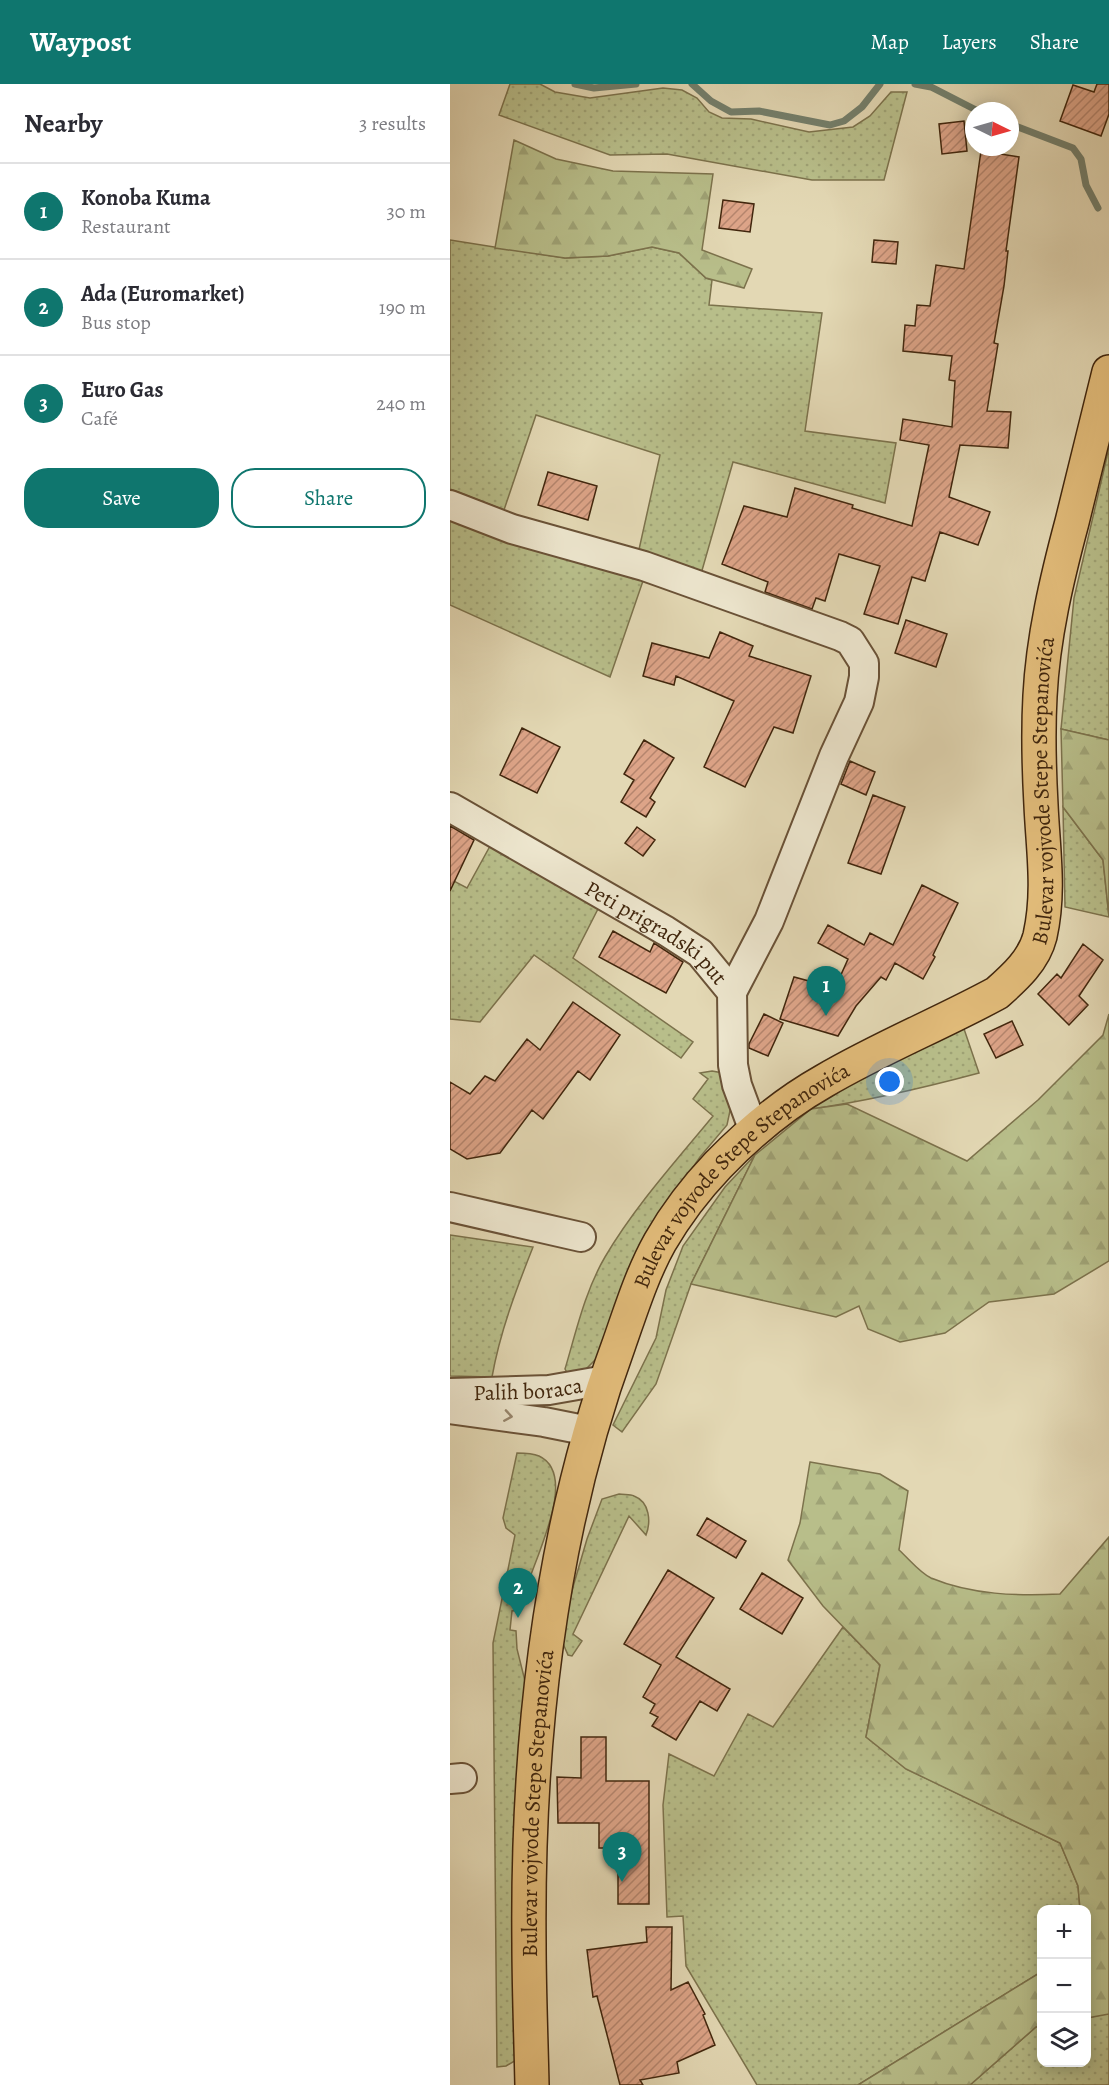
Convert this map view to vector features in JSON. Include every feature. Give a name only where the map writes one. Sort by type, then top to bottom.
[{"type":"main road","name":"Bulevar vojvode Stepe Stepanovića","points":[[532,2085],[529,1941],[533,1779],[541,1692],[557,1577],[589,1431],[606,1380],[648,1266],[661,1241],[695,1191],[717,1166],[754,1131],[792,1101],[823,1081],[997,993],[1016,977],[1031,957],[1039,938],[1045,888],[1046,851],[1041,806],[1040,757],[1042,666],[1060,568],[1109,372]]},
{"type":"street","points":[[450,505],[512,529],[644,566],[700,585],[840,636],[850,641],[860,654],[864,670],[859,702],[834,756],[769,921],[732,992]]},
{"type":"street","name":"Peti prigradski put","points":[[450,807],[700,953],[732,992],[733,1065],[737,1085],[754,1131]]},
{"type":"street","points":[[450,1207],[581,1237]]},
{"type":"street","name":"Palih boraca","points":[[450,1394],[549,1390],[606,1380]]},
{"type":"street","name":"Palih boraca","points":[[450,1409],[544,1422],[589,1431]]},
{"type":"green space","points":[[510,84],[540,84],[555,92],[590,98],[663,88],[682,90],[697,98],[709,112],[722,118],[751,119],[809,132],[853,127],[870,116],[891,92],[907,92],[884,180],[812,180],[667,154],[610,155],[499,115]]},
{"type":"green space","points":[[514,140],[556,159],[613,171],[713,174],[702,250],[752,269],[744,288],[706,278],[679,253],[652,247],[608,256],[565,258],[495,248]]},
{"type":"green space","points":[[450,240],[565,258],[608,256],[652,247],[679,253],[706,278],[712,280],[709,305],[822,313],[805,431],[896,443],[885,503],[733,462],[701,574],[638,554],[660,455],[536,415],[504,510],[450,489]]},
{"type":"green space","points":[[1109,448],[1109,740],[1061,729],[1074,598]]},
{"type":"green space","points":[[450,517],[644,578],[610,677],[450,605]]},
{"type":"green space","points":[[1061,729],[1109,740],[1109,917],[1103,860],[1063,807]]},
{"type":"green space","points":[[1063,807],[1103,860],[1109,917],[1065,907]]},
{"type":"green space","points":[[495,837],[601,903],[573,958],[693,1042],[681,1058],[534,955],[480,1022],[450,1019],[450,879],[467,888]]},
{"type":"green space","points":[[1109,1014],[1109,1261],[1054,1294],[989,1302],[945,1333],[900,1342],[868,1329],[859,1306],[836,1317],[691,1284],[755,1155],[811,1109],[847,1104],[967,1161],[1038,1100],[1103,1035]]},
{"type":"green space","points":[[962,1023],[979,1073],[895,1094],[811,1109],[880,1061]]},
{"type":"green space","points":[[712,1071],[723,1073],[731,1106],[727,1125],[700,1157],[644,1239],[597,1358],[583,1372],[569,1376],[565,1369],[577,1326],[586,1298],[605,1257],[643,1202],[713,1116],[693,1099],[708,1079],[700,1073]]},
{"type":"green space","points":[[755,1155],[691,1284],[656,1384],[622,1432],[613,1425],[656,1338],[666,1290],[683,1246],[725,1187]]},
{"type":"green space","points":[[450,1235],[533,1247],[504,1327],[492,1377],[450,1376]]},
{"type":"green space","points":[[517,1453],[539,1456],[551,1467],[556,1484],[548,1528],[520,1610],[512,1611],[510,1630],[516,1631],[517,1649],[527,1689],[518,2059],[506,2066],[497,2067],[493,1643],[515,1535],[506,1528],[503,1518]]},
{"type":"green space","points":[[810,1462],[880,1474],[908,1491],[899,1550],[927,1576],[962,1588],[1027,1595],[1060,1594],[1109,1537],[1109,2014],[1091,2017],[1091,1905],[1080,1905],[1078,1886],[1060,1843],[906,1769],[866,1737],[880,1665],[823,1606],[788,1560],[800,1523]]},
{"type":"green space","points":[[619,1494],[632,1495],[643,1503],[649,1519],[646,1535],[629,1516],[573,1634],[582,1641],[572,1656],[568,1655],[561,1639],[587,1539],[602,1499]]},
{"type":"green space","points":[[843,1627],[880,1665],[866,1737],[907,1769],[1060,1843],[1078,1886],[1080,1905],[1037,1905],[1037,1974],[858,2085],[757,2085],[686,1966],[683,1916],[667,1917],[663,1805],[669,1754],[714,1776],[748,1714],[773,1727]]},
{"type":"green space","points":[[1037,1974],[1037,2027],[970,2085],[858,2085]]},
{"type":"green space","points":[[1109,2013],[1109,2085],[970,2085],[1037,2027],[1037,2067],[1091,2067],[1091,2017]]},
{"type":"building","points":[[1097,84],[1109,84],[1109,114],[1101,136],[1060,121],[1073,85],[1094,92]]},
{"type":"building","points":[[964,121],[965,151],[942,154],[939,124]]},
{"type":"building","points":[[980,156],[1019,157],[1006,251],[1008,251],[1004,286],[994,343],[998,344],[987,411],[1011,412],[1008,448],[960,445],[949,497],[990,512],[978,545],[940,532],[925,581],[912,577],[898,624],[864,614],[880,566],[839,554],[825,601],[816,598],[812,609],[765,592],[768,582],[722,564],[744,506],[787,517],[795,488],[912,526],[929,445],[900,440],[903,419],[952,427],[955,381],[949,380],[952,356],[903,351],[905,325],[915,326],[917,305],[930,306],[936,265],[964,269]]},
{"type":"building","points":[[723,200],[754,204],[750,232],[719,228]]},
{"type":"building","points":[[874,240],[898,242],[896,264],[872,262]]},
{"type":"building","points":[[548,472],[597,486],[588,520],[538,505]]},
{"type":"building","points":[[906,620],[947,634],[936,667],[895,653]]},
{"type":"building","points":[[720,632],[753,646],[749,656],[811,676],[793,733],[774,727],[745,787],[704,767],[734,701],[676,676],[674,685],[643,676],[652,643],[709,658]]},
{"type":"building","points":[[522,728],[560,747],[537,793],[500,775]]},
{"type":"building","points":[[644,740],[674,758],[650,798],[655,802],[646,817],[621,802],[634,780],[624,774]]},
{"type":"building","points":[[850,761],[875,772],[866,795],[841,784]]},
{"type":"building","points":[[873,795],[905,807],[881,874],[848,863]]},
{"type":"building","points":[[450,826],[474,840],[450,891]]},
{"type":"building","points":[[637,827],[655,840],[643,856],[625,843]]},
{"type":"building","points":[[922,885],[958,903],[923,979],[895,963],[886,980],[881,977],[856,1006],[838,1036],[780,1019],[794,977],[835,988],[848,959],[818,943],[828,925],[864,945],[870,933],[893,945]]},
{"type":"building","points":[[613,931],[650,952],[654,943],[683,962],[666,993],[599,957]]},
{"type":"building","points":[[1083,944],[1103,960],[1079,996],[1088,1005],[1069,1025],[1038,994],[1057,974],[1061,978]]},
{"type":"building","points":[[573,1002],[620,1035],[590,1080],[578,1071],[543,1119],[532,1110],[500,1153],[467,1159],[450,1149],[450,1082],[470,1094],[485,1076],[495,1081],[527,1039],[540,1050]]},
{"type":"building","points":[[764,1014],[783,1023],[768,1056],[749,1048]]},
{"type":"building","points":[[1012,1021],[1023,1045],[996,1058],[984,1034]]},
{"type":"building","points":[[707,1518],[746,1541],[736,1558],[697,1535]]},
{"type":"building","points":[[668,1570],[714,1598],[676,1657],[730,1689],[717,1711],[700,1701],[676,1740],[652,1726],[658,1717],[650,1713],[655,1704],[643,1697],[661,1665],[624,1644]]},
{"type":"building","points":[[762,1573],[803,1598],[782,1634],[740,1609]]},
{"type":"building","points":[[581,1737],[606,1737],[606,1781],[649,1781],[649,1904],[618,1904],[618,1848],[599,1848],[599,1823],[558,1823],[557,1777],[581,1778]]},
{"type":"building","points":[[646,1927],[672,1927],[671,1990],[688,1982],[705,2014],[703,2015],[715,2045],[677,2062],[679,2073],[640,2080],[643,2085],[620,2085],[597,1996],[593,1997],[587,1950],[647,1942]]},
{"type":"waterway","points":[[575,84],[594,88],[636,84]]},
{"type":"waterway","points":[[692,84],[711,101],[731,112],[759,111],[830,125],[844,121],[862,107],[880,84]]},
{"type":"waterway","points":[[915,84],[931,87],[965,104]]},
{"type":"waterway","points":[[1019,127],[1073,148],[1081,159],[1086,185],[1098,208]]},
{"type":"place","name":"Konoba Kuma","points":[[826,1016]]},
{"type":"place","name":"Ada (Euromarket)","points":[[518,1618]]},
{"type":"place","name":"Euro Gas","points":[[622,1882]]}]
